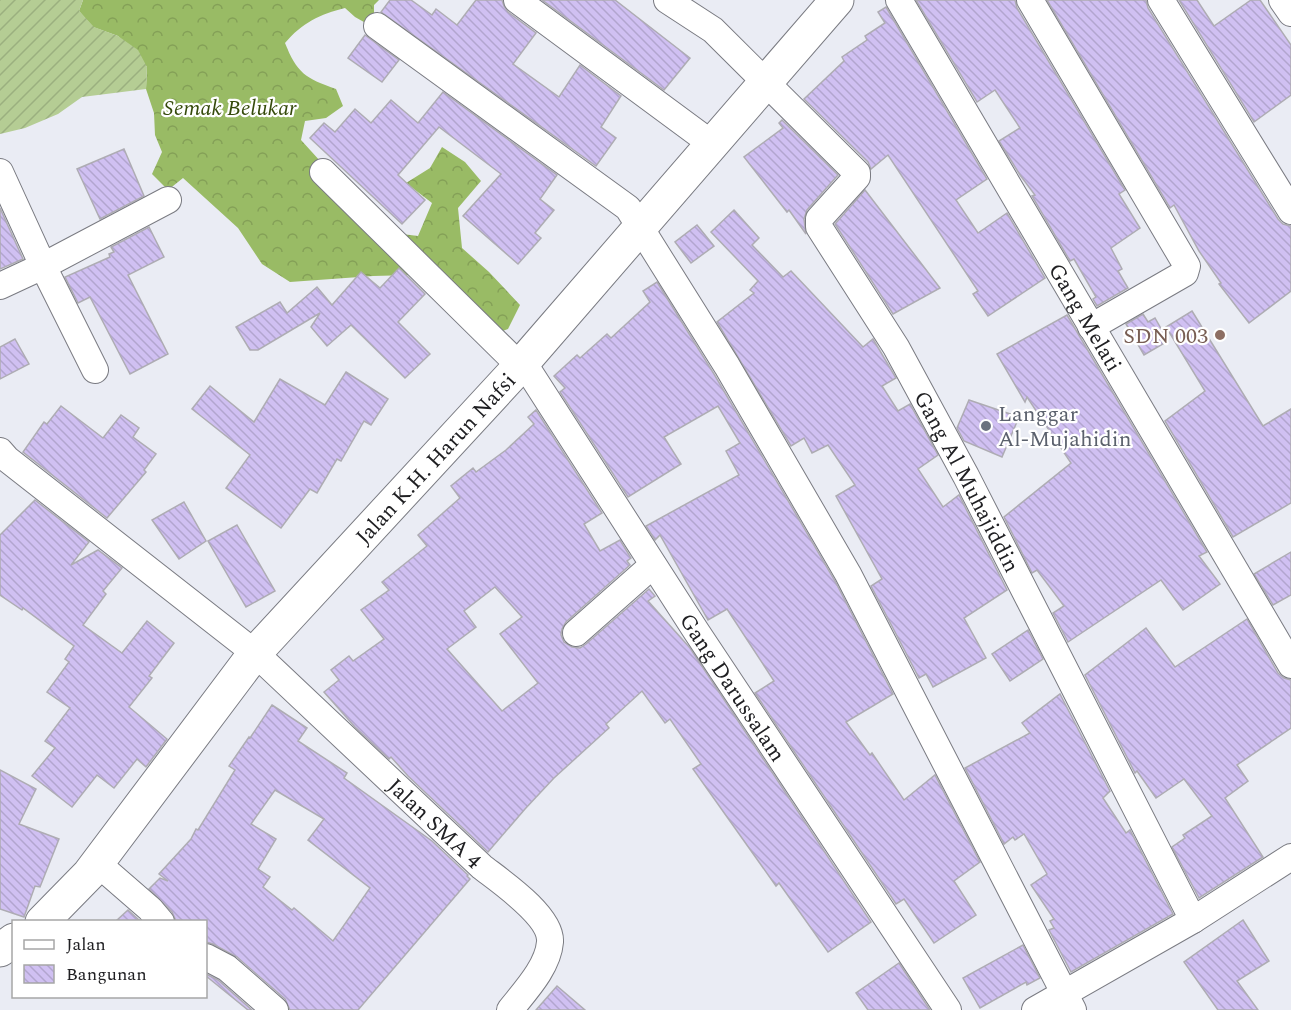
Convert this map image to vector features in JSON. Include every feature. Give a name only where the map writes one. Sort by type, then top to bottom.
[{"type":"main road","name":"Jalan K.H. Harun Nafsi","points":[[44,920],[93,869],[255,653],[521,364],[837,0]]},
{"type":"street","points":[[517,0],[712,144]]},
{"type":"street","points":[[667,0],[713,30],[766,82]]},
{"type":"street","name":"Gang Melati","points":[[899,0],[1291,665]]},
{"type":"street","points":[[1030,0],[1187,267],[1185,273],[1091,327]]},
{"type":"street","points":[[1161,0],[1291,211]]},
{"type":"street","points":[[1282,0],[1291,13]]},
{"type":"street","points":[[376,26],[628,208],[727,366],[848,574],[1069,1002]]},
{"type":"street","name":"Gang Al Muhajiddin","points":[[766,82],[857,173],[857,177],[819,219],[819,227],[896,347],[918,386],[1193,920]]},
{"type":"street","name":"Gang Darussalam","points":[[323,171],[521,364],[948,1010]]},
{"type":"street","points":[[0,172],[43,266],[95,370]]},
{"type":"street","points":[[0,286],[168,200]]},
{"type":"street","name":"Jalan SMA 4","points":[[2,459],[255,653],[482,867],[517,894],[543,923],[549,933],[550,941],[548,952],[536,976],[510,1010]]},
{"type":"street","points":[[576,633],[653,565]]},
{"type":"street","points":[[1035,1010],[1069,1002],[1291,857]]},
{"type":"street","points":[[93,869],[150,909],[160,920]]},
{"type":"street","points":[[207,958],[227,968],[275,1010]]},
{"type":"green space","points":[[0,0],[83,0],[79,11],[94,27],[118,36],[138,50],[147,67],[146,89],[82,97],[58,114],[25,128],[0,134]]},
{"type":"green space","name":"Semak Belukar","points":[[83,0],[379,0],[374,5],[374,19],[401,43],[355,17],[345,8],[312,20],[285,43],[298,68],[309,78],[336,89],[343,106],[326,118],[305,121],[301,140],[321,162],[402,234],[418,236],[432,203],[406,183],[430,168],[442,147],[465,162],[481,181],[458,208],[462,248],[489,272],[520,305],[508,329],[489,336],[411,275],[290,282],[262,264],[238,228],[183,178],[168,190],[152,174],[162,152],[155,135],[154,113],[146,89],[147,67],[118,36],[93,27],[79,11]]},
{"type":"building","points":[[390,0],[411,0],[432,15],[436,9],[457,25],[476,0],[502,0],[508,12],[536,33],[513,64],[559,97],[580,65],[621,96],[601,127],[616,138],[596,166],[381,12]]},
{"type":"building","points":[[542,0],[615,0],[690,58],[664,90]]},
{"type":"building","points":[[916,0],[1015,0],[1017,8],[1125,190],[1119,194],[1140,228],[1111,248],[1122,269],[1118,271],[1128,288],[1097,306],[1093,299],[1096,297],[1074,259],[1070,261],[1032,196],[1035,195],[999,141],[1020,128],[995,90],[977,102]]},
{"type":"building","points":[[1047,0],[1146,0],[1148,8],[1278,219],[1283,224],[1291,226],[1291,291],[1249,323],[1219,284],[1221,283],[1199,251],[1174,205],[1170,208]]},
{"type":"building","points":[[1179,0],[1197,0],[1214,26],[1251,0],[1260,0],[1291,45],[1291,95],[1254,122]]},
{"type":"building","points":[[886,7],[987,179],[956,200],[978,233],[1007,213],[1045,278],[988,316],[973,294],[978,291],[888,155],[871,169],[868,162],[804,99],[844,61],[842,57],[867,40],[865,36],[885,23],[878,12]]},
{"type":"building","points":[[365,35],[399,60],[382,82],[348,58]]},
{"type":"building","points":[[443,92],[557,175],[540,199],[554,210],[535,233],[541,238],[518,264],[463,216],[501,174],[439,127],[398,175],[425,200],[402,224],[310,138],[324,123],[335,132],[355,109],[371,123],[391,100],[418,123]]},
{"type":"building","points":[[782,120],[838,175],[807,210],[804,219],[806,234],[789,210],[787,212],[744,157],[783,128],[779,123]]},
{"type":"building","points":[[124,149],[144,196],[100,219],[77,169]]},
{"type":"building","points":[[865,190],[940,288],[893,314],[835,224]]},
{"type":"building","points":[[0,208],[23,259],[0,269]]},
{"type":"building","points":[[734,210],[759,238],[752,245],[783,277],[791,271],[863,347],[873,339],[896,378],[882,386],[898,411],[910,404],[938,455],[918,469],[943,507],[959,495],[1007,590],[964,618],[986,658],[933,687],[926,674],[919,678],[871,586],[882,579],[836,496],[855,485],[828,445],[812,453],[804,438],[791,446],[717,322],[754,293],[750,290],[758,281],[711,232]]},
{"type":"building","points":[[697,225],[714,246],[691,263],[675,242]]},
{"type":"building","points":[[149,227],[164,257],[128,275],[168,354],[130,374],[90,297],[78,303],[65,277],[110,257],[109,254],[114,252],[111,247]]},
{"type":"building","points":[[399,268],[425,294],[398,322],[430,354],[405,378],[351,325],[327,346],[311,327],[320,313],[258,350],[250,350],[236,327],[280,302],[287,313],[317,287],[332,305],[361,272],[380,288]]},
{"type":"building","points":[[657,282],[714,374],[835,581],[893,694],[846,722],[870,755],[872,753],[904,800],[935,775],[980,862],[954,881],[976,915],[934,943],[904,899],[896,904],[755,693],[774,681],[727,609],[708,620],[660,535],[655,540],[646,526],[739,475],[726,451],[740,443],[718,406],[664,437],[681,464],[628,497],[560,392],[565,388],[554,376],[577,355],[580,358],[607,334],[611,338],[650,302],[643,291]]},
{"type":"building","points":[[1192,311],[1263,426],[1291,409],[1291,503],[1233,537],[1165,421],[1205,391],[1166,327]]},
{"type":"building","points":[[1143,314],[1148,322],[1155,318],[1168,341],[1144,355],[1126,324]]},
{"type":"building","points":[[1067,315],[1207,552],[1199,556],[1220,584],[1183,610],[1161,580],[1068,642],[1053,613],[1064,606],[1037,570],[1032,573],[1004,517],[1071,463],[1027,397],[1025,402],[997,354]]},
{"type":"building","points":[[15,339],[29,364],[0,379],[0,347]]},
{"type":"building","points":[[346,372],[388,399],[371,425],[364,421],[341,461],[337,459],[317,493],[310,489],[281,528],[226,488],[250,455],[192,409],[210,386],[254,422],[280,379],[325,405]]},
{"type":"building","name":"Langgar Al-Mujahidin","points":[[969,400],[1019,417],[1002,457],[964,441],[957,428]]},
{"type":"building","points":[[61,406],[103,438],[121,415],[139,428],[133,437],[156,454],[144,470],[146,472],[107,518],[23,452],[44,422],[47,424]]},
{"type":"building","points":[[536,410],[602,513],[584,524],[600,551],[620,540],[631,558],[627,561],[630,565],[566,622],[561,635],[564,642],[572,647],[580,648],[649,589],[655,596],[648,601],[690,648],[871,922],[828,952],[779,883],[776,886],[693,769],[701,764],[670,719],[665,723],[642,691],[606,724],[609,728],[554,778],[488,852],[391,757],[389,759],[355,727],[324,692],[339,680],[331,670],[349,656],[353,661],[384,639],[361,610],[389,590],[382,582],[427,546],[418,535],[460,498],[451,486],[473,468],[476,472],[506,450],[534,424],[528,417]],"holes":[[[495,587],[522,617],[500,634],[538,683],[502,711],[447,649],[476,627],[464,611]]]},
{"type":"building","points":[[35,500],[89,542],[71,565],[98,550],[122,568],[103,591],[106,594],[83,625],[122,653],[147,621],[174,643],[149,676],[152,678],[129,707],[167,739],[146,767],[137,759],[114,788],[97,775],[72,807],[32,776],[55,748],[45,741],[70,708],[47,692],[69,662],[65,659],[74,646],[23,608],[22,610],[0,595],[0,535]]},
{"type":"building","points":[[184,502],[206,541],[179,559],[152,520]]},
{"type":"building","points":[[237,525],[275,591],[246,607],[208,541]]},
{"type":"building","points":[[1291,552],[1291,595],[1273,605],[1254,574]]},
{"type":"building","points":[[1247,619],[1278,673],[1291,680],[1291,728],[1237,765],[1248,781],[1225,798],[1263,857],[1199,898],[1172,847],[1185,838],[1183,835],[1212,816],[1184,779],[1156,798],[1137,771],[1135,773],[1085,675],[1146,628],[1175,667]]},
{"type":"building","points":[[1028,630],[1043,659],[1010,681],[992,654]]},
{"type":"building","points":[[1060,694],[1110,791],[1103,798],[1126,833],[1130,830],[1173,914],[1071,972],[1049,930],[1054,928],[1050,921],[1054,919],[1031,885],[1047,874],[1024,834],[1015,840],[1013,837],[1004,844],[965,768],[1030,733],[1022,723]]},
{"type":"building","points":[[272,705],[307,728],[298,741],[347,773],[344,778],[432,841],[470,879],[358,1010],[290,1010],[285,999],[237,957],[207,942],[207,920],[176,920],[172,912],[149,889],[160,878],[168,881],[159,874],[191,839],[196,829],[198,830],[235,770],[229,766]],"holes":[[[275,790],[324,819],[308,840],[370,888],[333,941],[294,908],[292,910],[263,887],[270,877],[258,869],[276,839],[251,824]]]},
{"type":"building","points":[[0,770],[36,789],[19,824],[59,839],[40,887],[35,886],[24,917],[0,909]]},
{"type":"building","points":[[128,910],[139,920],[117,920]]},
{"type":"building","points":[[1243,920],[1269,961],[1237,981],[1258,1010],[1218,1010],[1184,962]]},
{"type":"building","points":[[1023,945],[1040,978],[1027,985],[1026,982],[980,1008],[963,978]]},
{"type":"building","points":[[899,963],[930,1010],[868,1010],[856,993]]},
{"type":"building","points":[[207,974],[218,980],[252,1010],[248,1010]]},
{"type":"building","points":[[557,986],[585,1010],[536,1010]]},
{"type":"place","name":"SDN 003","points":[[1220,335]]},
{"type":"place","name":"Langgar Al-Mujahidin","points":[[986,426]]}]
